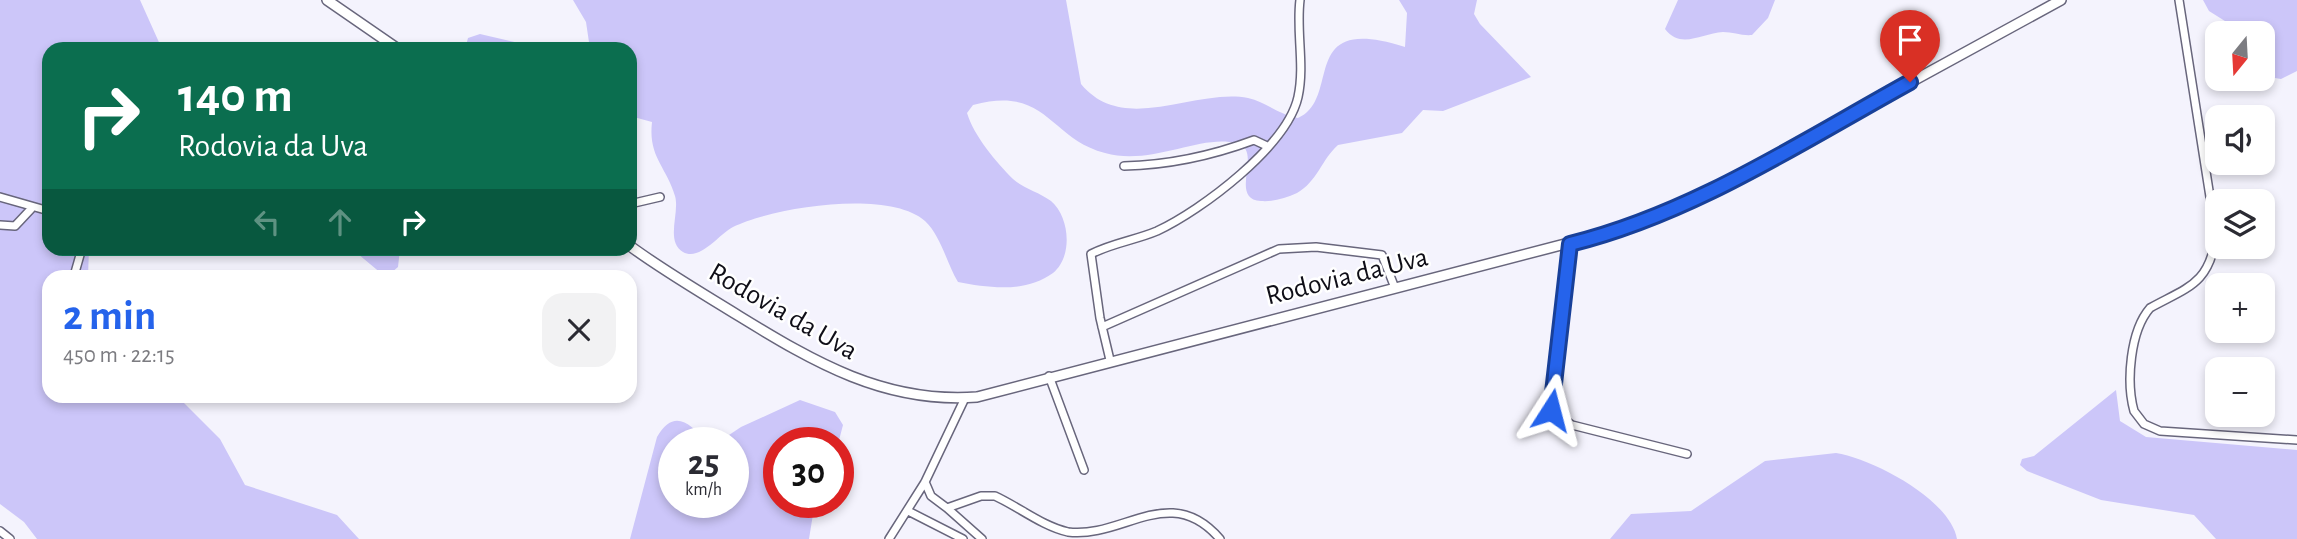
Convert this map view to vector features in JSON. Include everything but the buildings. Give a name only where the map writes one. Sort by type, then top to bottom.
[{"type":"street","points":[[327,0],[388,42]]},
{"type":"street","points":[[1110,360],[1091,254],[1147,235],[1176,220],[1224,186],[1288,123],[1298,94],[1300,0]]},
{"type":"street","name":"Rodovia da Uva","points":[[637,250],[829,368],[893,391],[920,397],[965,398],[990,394],[1110,360],[1634,226],[1686,204],[2061,0]]},
{"type":"street","points":[[2179,0],[2216,235],[2209,264],[2200,279],[2187,290],[2150,308],[2144,315],[2134,346],[2134,411],[2144,424],[2160,431],[2297,440]]},
{"type":"street","points":[[1124,166],[1161,165],[1206,156],[1254,140],[1267,146]]},
{"type":"street","points":[[0,197],[42,210]]},
{"type":"street","points":[[637,202],[660,197]]},
{"type":"street","points":[[0,225],[15,226],[32,209]]},
{"type":"street","points":[[1570,244],[1551,410],[1572,425],[1687,454]]},
{"type":"street","points":[[1102,327],[1237,266],[1290,247],[1382,255],[1395,288]]},
{"type":"street","points":[[1049,376],[1084,470]]},
{"type":"street","points":[[890,539],[925,482],[965,398]]},
{"type":"street","points":[[925,482],[931,495],[982,539]]},
{"type":"street","points":[[947,508],[981,496],[995,496],[1068,532],[1091,531],[1157,517],[1190,516],[1206,524],[1220,539]]},
{"type":"street","points":[[908,511],[963,539]]},
{"type":"street","points":[[0,531],[10,539]]},
{"type":"shaded area","points":[[0,0],[140,0],[159,42],[42,42],[42,256],[89,256],[88,270],[42,270],[42,403],[184,403],[220,439],[245,485],[337,515],[359,539],[37,539],[24,522],[0,504]]},
{"type":"shaded area","points":[[573,0],[1066,0],[1081,84],[1098,99],[1118,107],[1138,109],[1205,99],[1248,98],[1298,118],[1311,108],[1335,49],[1349,41],[1371,39],[1405,47],[1407,13],[1399,0],[1477,0],[1474,14],[1480,24],[1531,77],[1443,111],[1423,110],[1402,133],[1338,145],[1304,188],[1297,193],[1266,201],[1251,198],[1247,192],[1247,154],[1244,147],[1236,143],[1222,141],[1140,156],[1123,156],[1086,146],[1033,107],[1017,102],[998,101],[973,105],[967,113],[986,148],[1013,179],[1051,201],[1062,217],[1067,237],[1064,257],[1053,273],[1031,284],[995,287],[958,282],[931,227],[908,211],[886,206],[831,204],[775,213],[733,227],[696,253],[683,252],[675,241],[675,196],[655,153],[651,134],[652,122],[637,118],[637,42],[589,42],[586,22]]},
{"type":"shaded area","points":[[1678,0],[1775,0],[1768,18],[1752,35],[1723,32],[1685,39],[1671,35],[1665,29]]},
{"type":"shaded area","points":[[2203,0],[2297,0],[2297,71],[2281,79],[2275,78],[2275,21],[2225,21],[2209,11]]},
{"type":"shaded area","points":[[480,34],[515,42],[467,42],[468,38]]},
{"type":"shaded area","points":[[360,256],[399,256],[398,267],[394,270],[377,270]]},
{"type":"shaded area","points":[[2116,390],[2120,421],[2146,437],[2297,450],[2297,539],[2216,539],[2194,515],[2101,500],[2027,471],[2020,465],[2022,459],[2034,456]]},
{"type":"shaded area","points":[[800,400],[835,412],[843,425],[763,427],[763,518],[812,518],[809,539],[630,539],[658,436],[658,518],[749,518],[749,427],[741,427]]},
{"type":"shaded area","points":[[676,421],[690,427],[664,427]]},
{"type":"shaded area","points":[[1836,453],[1870,463],[1908,483],[1940,510],[1951,524],[1957,539],[1610,539],[1631,514],[1691,511],[1765,461]]},
{"type":"route","points":[[1551,410],[1564,318],[1570,244],[1634,226],[1686,204],[1910,82]]}]
